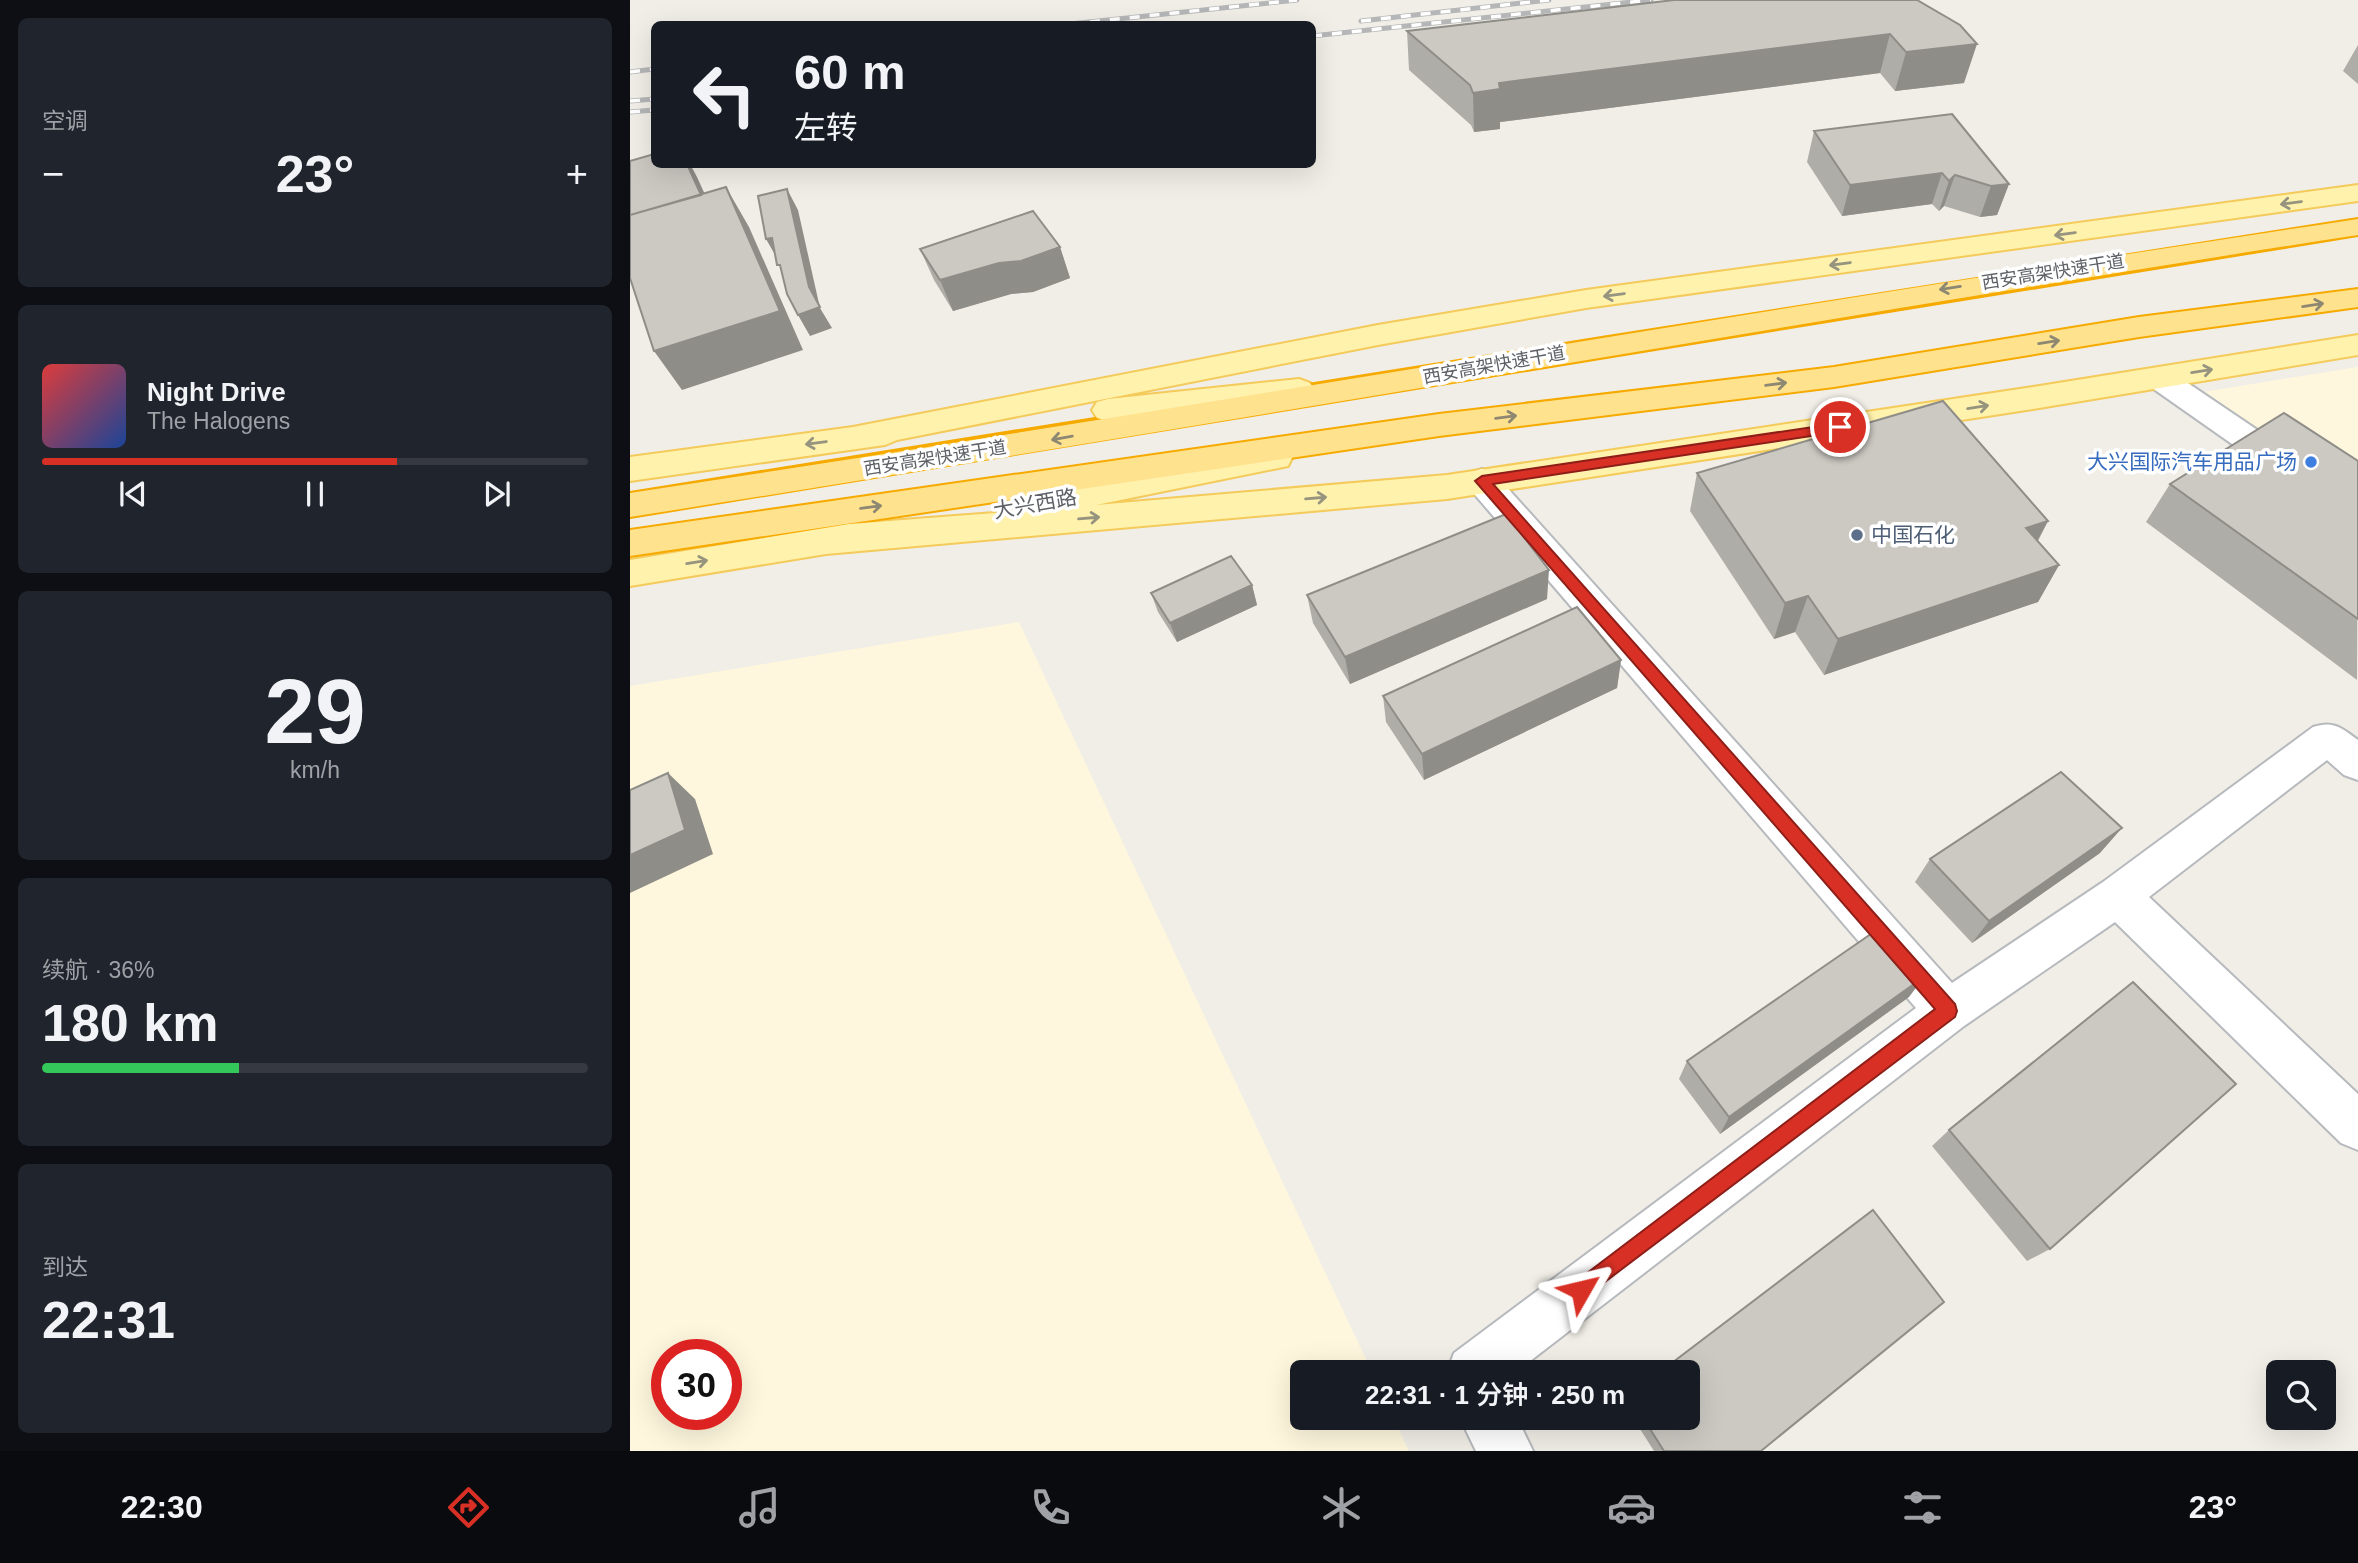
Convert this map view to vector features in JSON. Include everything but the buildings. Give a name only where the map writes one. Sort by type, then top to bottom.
[{"type":"highway","name":"西安高架快速干道","points":[[630,505],[1005,447],[1881,300],[2358,227]]},
{"type":"highway","name":"西安高架快速干道","points":[[630,543],[1438,425],[1834,377],[2139,327],[2358,298]]},
{"type":"main road","points":[[858,437],[1378,335],[1586,299],[2358,193]]},
{"type":"main road","points":[[826,541],[1447,487],[2358,345]]},
{"type":"main road","points":[[630,469],[858,437],[1419,378]]},
{"type":"main road","name":"大兴西路","points":[[630,573],[1084,496],[1438,425]]},
{"type":"street","points":[[2159,378],[2358,515]]},
{"type":"street","points":[[1482,481],[1948,1011]]},
{"type":"street","points":[[1489,1360],[1948,1011],[2118,896],[2327,738],[2358,763]]},
{"type":"street","points":[[2118,896],[2358,1126]]},
{"type":"street","points":[[1494,1430],[1506,1451]]},
{"type":"shaded area","name":"大兴国际汽车用品广场","points":[[2358,367],[2358,528],[2172,397]]},
{"type":"shaded area","points":[[1019,622],[1366,1360],[1290,1360],[1290,1430],[1399,1430],[1409,1451],[630,1451],[630,686]]},
{"type":"railway","points":[[1098,21],[1297,0]]},
{"type":"railway","points":[[1361,21],[1549,0]]},
{"type":"railway","points":[[1316,36],[1651,0]]},
{"type":"railway","points":[[630,72],[651,69]]},
{"type":"railway","points":[[630,101],[651,99]]},
{"type":"railway","points":[[630,112],[651,110]]},
{"type":"place","name":"大兴国际汽车用品广场","points":[[2311,462]]},
{"type":"place","name":"中国石化","points":[[1857,535]]},
{"type":"route","points":[[1581,1290],[1948,1011],[1482,481],[1840,427]]}]
